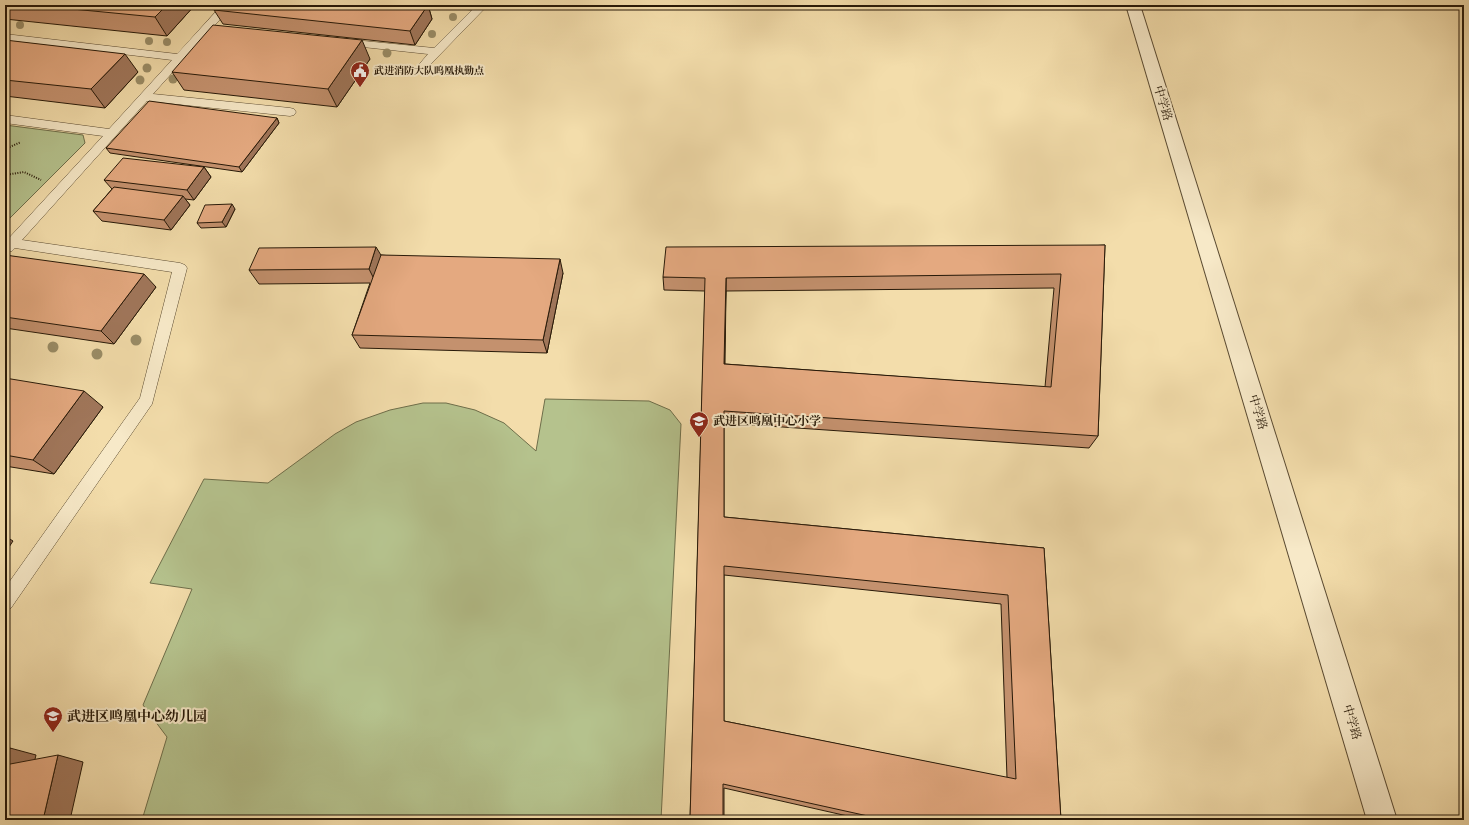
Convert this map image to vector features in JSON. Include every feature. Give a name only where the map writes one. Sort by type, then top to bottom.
[{"type":"street","name":"中学路","points":[[1133,5],[1382,820]]},
{"type":"lane","points":[[7,245],[65,185],[228,5]]},
{"type":"lane","points":[[452,5],[481,6]]},
{"type":"lane","points":[[421,68],[481,6]]},
{"type":"lane","points":[[208,27],[224,29]]},
{"type":"lane","points":[[5,37],[180,58]]},
{"type":"lane","points":[[334,41],[437,52]]},
{"type":"lane","points":[[145,97],[290,112]]},
{"type":"lane","points":[[5,119],[112,133]]},
{"type":"lane","points":[[5,602],[147,400],[180,268],[7,245]]},
{"type":"path","points":[[5,175],[18,171],[30,172],[46,182],[65,185]]},
{"type":"green space","points":[[5,125],[83,135],[85,143],[5,223]]},
{"type":"green space","points":[[545,399],[649,401],[670,410],[681,424],[661,820],[142,820],[167,737],[143,705],[192,589],[150,583],[204,479],[268,483],[335,434],[356,422],[390,410],[423,403],[446,403],[475,410],[504,423],[536,451]]},
{"type":"building","points":[[31,5],[167,5],[155,17]]},
{"type":"building","points":[[219,5],[428,5],[410,31],[214,10]]},
{"type":"building","points":[[213,25],[362,40],[328,89],[172,72]]},
{"type":"building","points":[[5,40],[125,54],[91,89],[5,80]]},
{"type":"building","points":[[149,101],[277,118],[239,167],[106,148]]},
{"type":"building","points":[[123,158],[204,167],[187,190],[104,180]]},
{"type":"building","points":[[114,187],[183,196],[164,220],[93,211]]},
{"type":"building","points":[[232,204],[222,222],[197,223],[205,205]]},
{"type":"building","points":[[1105,245],[1098,436],[724,411],[724,517],[1044,548],[1061,820],[886,820],[723,784],[723,820],[690,820],[705,278],[663,277],[666,247]],"holes":[[[1061,274],[1051,387],[724,364],[726,278]],[[724,566],[1008,595],[1016,779],[724,721]]]},
{"type":"building","points":[[376,247],[369,269],[249,270],[259,248]]},
{"type":"building","points":[[5,255],[144,274],[101,331],[5,317]]},
{"type":"building","points":[[381,255],[560,259],[543,340],[352,335]]},
{"type":"building","points":[[5,378],[84,391],[33,460],[5,455]]},
{"type":"building","points":[[10,748],[5,765],[5,749]]},
{"type":"building","points":[[58,755],[43,820],[5,820],[5,765]]},
{"type":"place","name":"武进消防大队呜凰执勤点","points":[[360,88]]},
{"type":"place","name":"武进区鸣凰中心小学","points":[[699,438]]},
{"type":"place","name":"武进区鸣凰中心幼儿园","points":[[53,733]]}]
